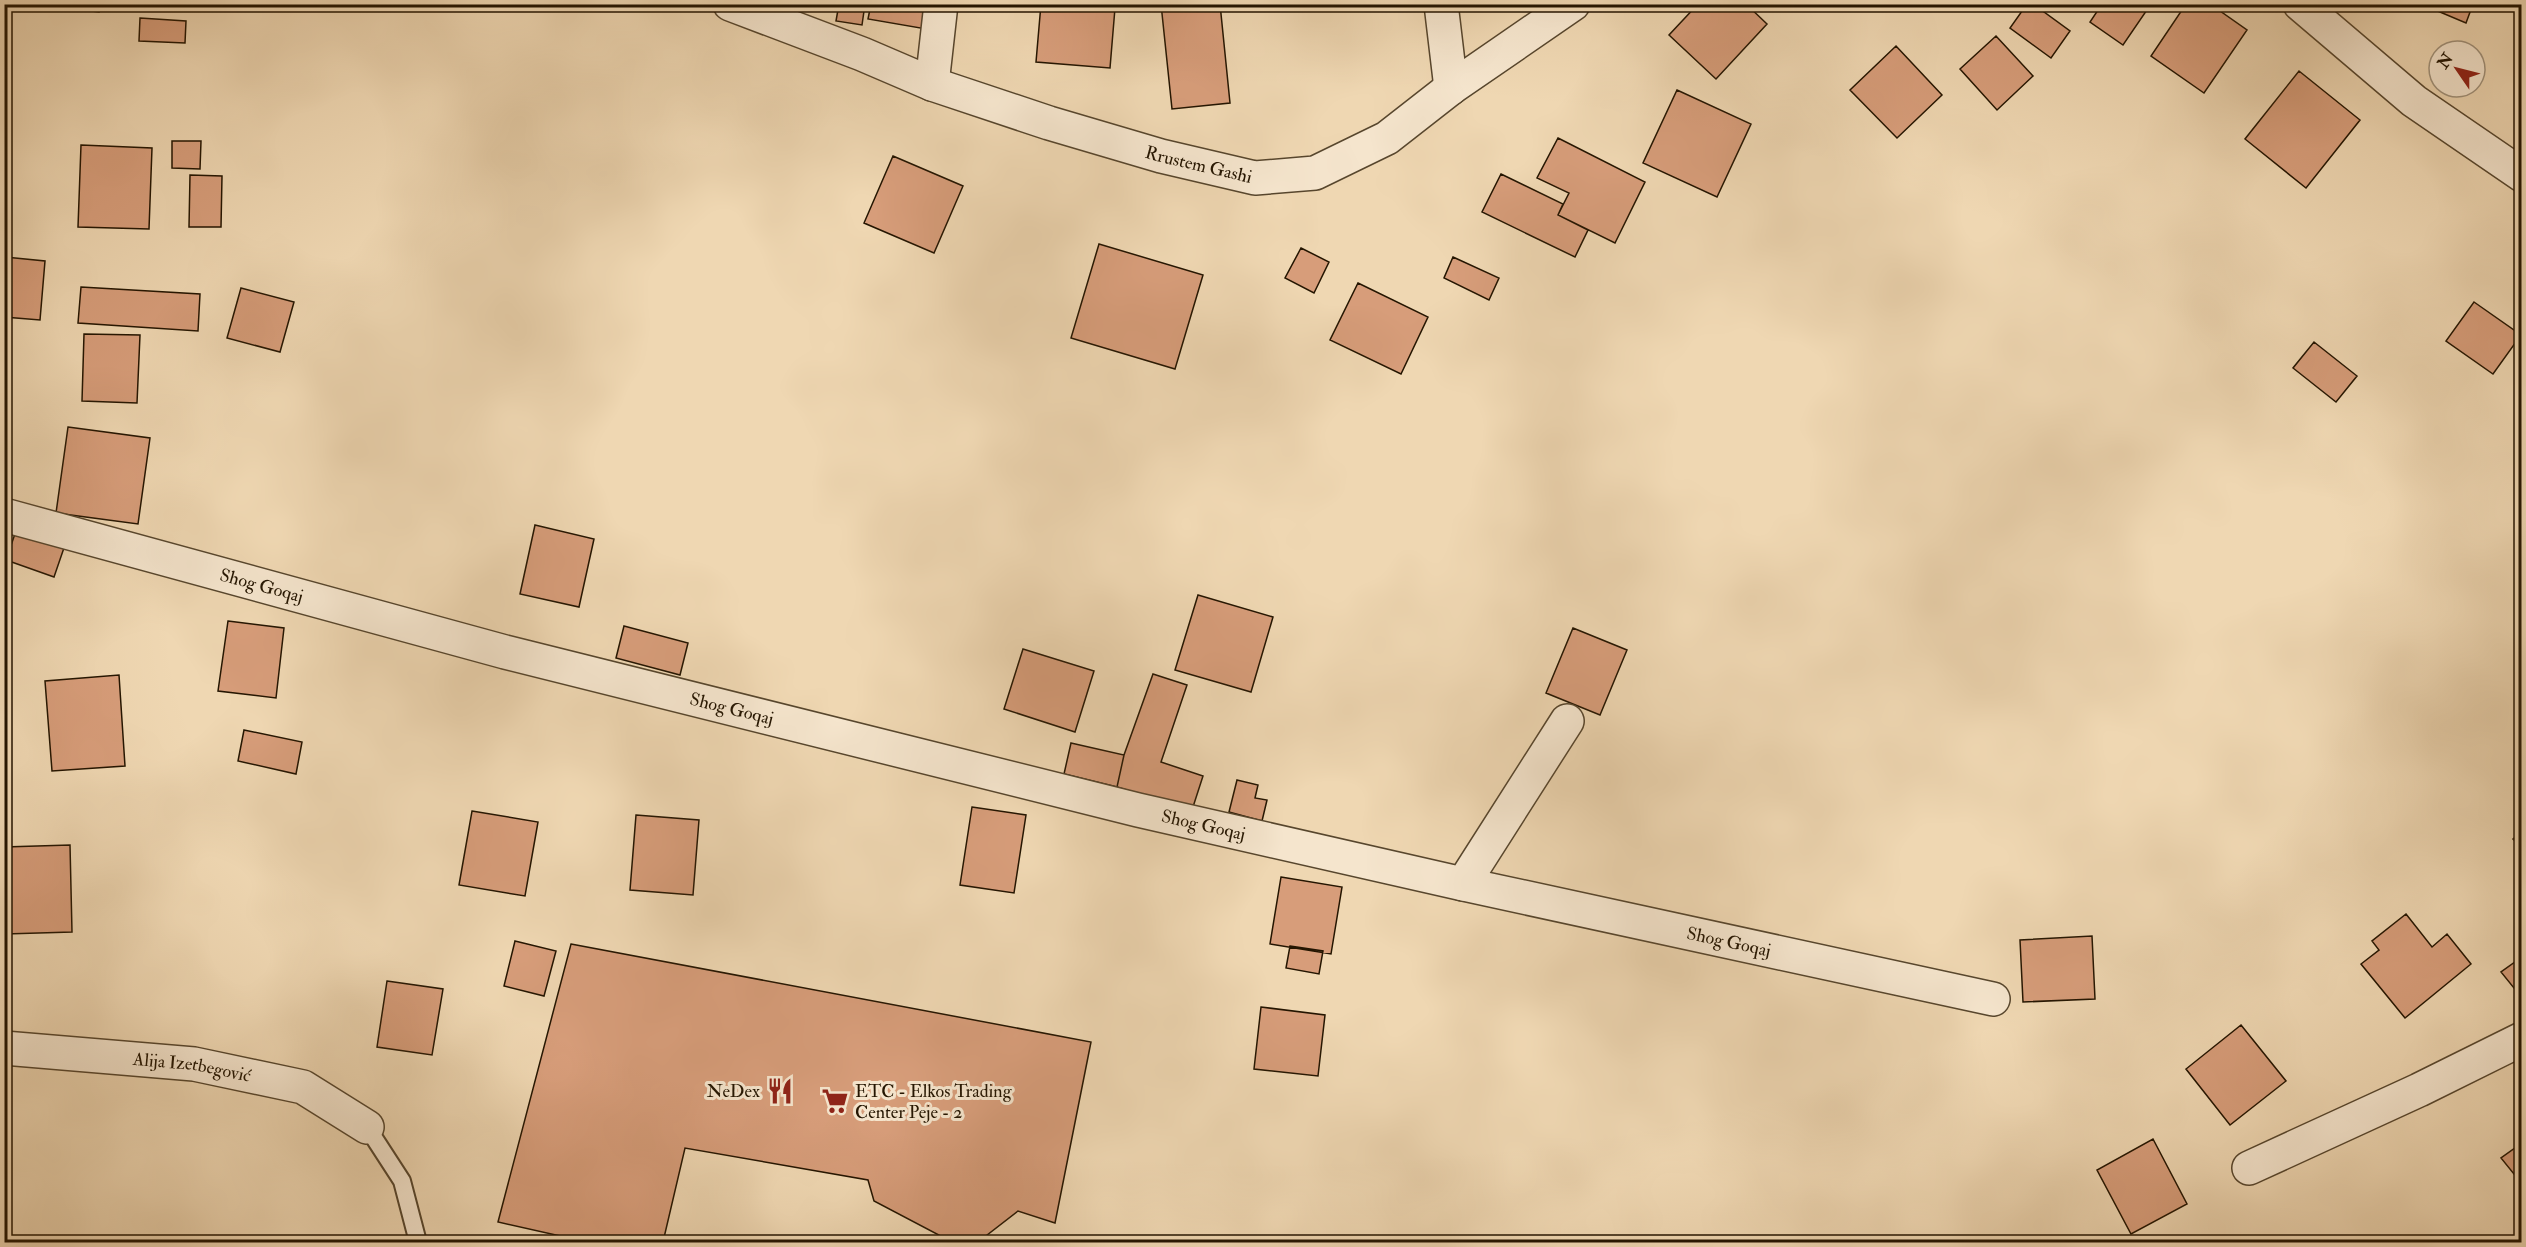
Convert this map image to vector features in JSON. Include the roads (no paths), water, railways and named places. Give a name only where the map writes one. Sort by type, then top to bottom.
[{"type":"street","name":"Rrustem Gashi","points":[[730,4],[862,54],[932,84],[1049,123],[1161,156],[1255,178],[1315,173],[1387,138],[1451,88],[1573,4]]},
{"type":"street","points":[[932,84],[941,4]]},
{"type":"street","points":[[1441,4],[1451,88]]},
{"type":"street","points":[[2300,4],[2414,101],[2522,175]]},
{"type":"street","name":"Shog Goqaj","points":[[4,515],[516,655],[1138,810],[1463,884],[1993,999]]},
{"type":"street","points":[[1463,884],[1567,721]]},
{"type":"street","points":[[2249,1168],[2419,1090],[2522,1039]]},
{"type":"street","name":"Alija Izetbegović","points":[[4,1048],[194,1064],[303,1087],[367,1127]]},
{"type":"lane","points":[[367,1127],[402,1181],[418,1242]]},
{"type":"place","name":"NeDex","points":[[780,1091]]},
{"type":"place","name":"ETC - Elkos Trading Center Peje - 2","points":[[835,1101]]}]
